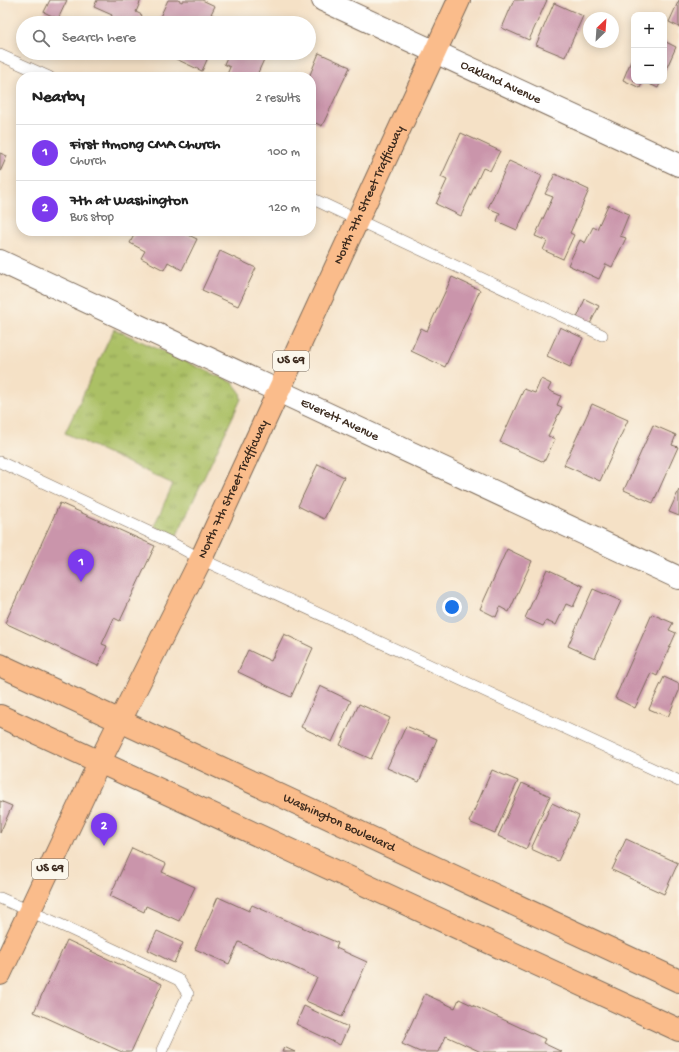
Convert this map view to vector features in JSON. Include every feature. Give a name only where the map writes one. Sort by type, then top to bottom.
[{"type":"main road","name":"North 7th Street Trafficway","points":[[0,974],[99,763],[121,722],[201,559],[459,0]]},
{"type":"main road","name":"Washington Boulevard","points":[[0,665],[679,980]]},
{"type":"main road","points":[[0,716],[679,1030]]},
{"type":"street","name":"Oakland Avenue","points":[[323,0],[679,164]]},
{"type":"street","name":"Everett Avenue","points":[[0,261],[679,578]]},
{"type":"lane","points":[[0,55],[37,72]]},
{"type":"lane","points":[[316,200],[602,335]]},
{"type":"lane","points":[[0,462],[170,542],[201,559],[679,781]]},
{"type":"lane","points":[[0,898],[178,980],[188,994],[162,1050]]},
{"type":"green space","points":[[114,329],[233,383],[240,392],[241,399],[176,537],[154,526],[173,484],[65,433]]},
{"type":"building","points":[[50,0],[67,0],[59,16],[52,16],[44,12]]},
{"type":"building","points":[[97,0],[141,0],[136,12],[142,15],[112,16],[94,7]]},
{"type":"building","points":[[168,0],[178,0],[182,2],[183,0],[202,0],[215,6],[211,14],[215,16],[160,16]]},
{"type":"building","points":[[514,0],[547,0],[529,40],[502,28]]},
{"type":"building","points":[[679,0],[679,27],[669,22]]},
{"type":"building","points":[[554,3],[583,16],[565,57],[536,45]]},
{"type":"building","points":[[667,42],[676,47],[667,67]]},
{"type":"building","points":[[319,53],[350,67],[322,126],[316,123],[316,72],[311,72]]},
{"type":"building","points":[[178,60],[207,60],[202,71]]},
{"type":"building","points":[[226,60],[264,60],[258,72],[228,72],[230,67],[224,64]]},
{"type":"building","points":[[631,61],[631,84],[623,80]]},
{"type":"building","points":[[632,84],[642,84],[640,88]]},
{"type":"building","points":[[649,84],[660,84],[658,88]]},
{"type":"building","points":[[461,133],[500,151],[490,171],[483,168],[461,216],[436,204],[447,180],[441,177]]},
{"type":"building","points":[[0,153],[7,156],[0,172]]},
{"type":"building","points":[[509,161],[542,176],[517,230],[497,221],[500,213],[488,208]]},
{"type":"building","points":[[555,174],[589,190],[570,233],[574,235],[563,259],[543,250],[547,241],[535,236],[553,197],[545,194]]},
{"type":"building","points":[[608,205],[629,214],[620,236],[626,238],[612,267],[606,264],[599,279],[568,265],[580,240],[585,243],[593,227],[597,229]]},
{"type":"building","points":[[134,236],[191,236],[197,239],[182,270],[168,262],[164,270],[141,258],[145,251],[130,243]]},
{"type":"building","points":[[220,251],[256,268],[238,306],[202,290]]},
{"type":"building","points":[[452,277],[480,290],[445,367],[411,351],[421,328],[427,331]]},
{"type":"building","points":[[585,299],[599,306],[590,324],[577,318]]},
{"type":"building","points":[[560,327],[583,338],[570,367],[547,356]]},
{"type":"building","points":[[541,379],[551,384],[548,390],[561,396],[557,405],[562,407],[548,436],[555,439],[544,462],[500,442],[524,389],[535,393]]},
{"type":"building","points":[[592,404],[628,420],[600,481],[564,465]]},
{"type":"building","points":[[653,425],[676,435],[672,445],[678,447],[653,503],[624,490]]},
{"type":"building","points":[[318,464],[344,477],[324,519],[298,506]]},
{"type":"building","points":[[679,490],[679,516],[669,512]]},
{"type":"building","points":[[60,503],[155,546],[120,621],[114,618],[102,644],[107,646],[98,666],[5,623]]},
{"type":"building","points":[[507,549],[532,561],[509,612],[500,607],[496,617],[480,609]]},
{"type":"building","points":[[547,569],[583,586],[573,607],[566,604],[556,625],[546,621],[543,626],[525,618]]},
{"type":"building","points":[[593,589],[621,601],[595,658],[568,646]]},
{"type":"building","points":[[652,614],[673,623],[669,630],[676,633],[657,676],[651,673],[635,708],[615,698]]},
{"type":"building","points":[[284,634],[313,648],[291,697],[238,672],[248,650],[271,661]]},
{"type":"building","points":[[664,677],[679,684],[679,691],[668,717],[649,709]]},
{"type":"building","points":[[320,686],[351,701],[332,742],[301,727]]},
{"type":"building","points":[[359,704],[390,718],[371,759],[340,745]]},
{"type":"building","points":[[406,726],[437,739],[419,782],[387,768]]},
{"type":"building","points":[[492,770],[518,781],[495,833],[469,822]]},
{"type":"building","points":[[522,783],[550,796],[526,849],[498,836]]},
{"type":"building","points":[[0,801],[12,806],[0,833]]},
{"type":"building","points":[[552,803],[579,816],[558,861],[531,849]]},
{"type":"building","points":[[626,839],[678,863],[664,894],[612,870]]},
{"type":"building","points":[[132,848],[166,864],[162,872],[195,887],[179,921],[146,906],[144,912],[110,896]]},
{"type":"building","points":[[218,897],[249,911],[252,905],[338,943],[336,948],[367,962],[342,1017],[306,1001],[317,978],[239,942],[229,964],[195,949]]},
{"type":"building","points":[[157,931],[183,943],[174,963],[148,950]]},
{"type":"building","points":[[67,940],[162,984],[131,1052],[122,1052],[34,1012]]},
{"type":"building","points":[[425,994],[455,1008],[459,999],[545,1039],[543,1043],[562,1052],[481,1052],[446,1036],[439,1052],[420,1052],[402,1044]]},
{"type":"building","points":[[304,1006],[348,1027],[340,1045],[296,1024]]},
{"type":"building","points":[[284,1047],[295,1052],[282,1052]]},
{"type":"place","name":"First Hmong CMA Church","points":[[81,582]]},
{"type":"place","name":"7th at Washington","points":[[104,846]]}]
